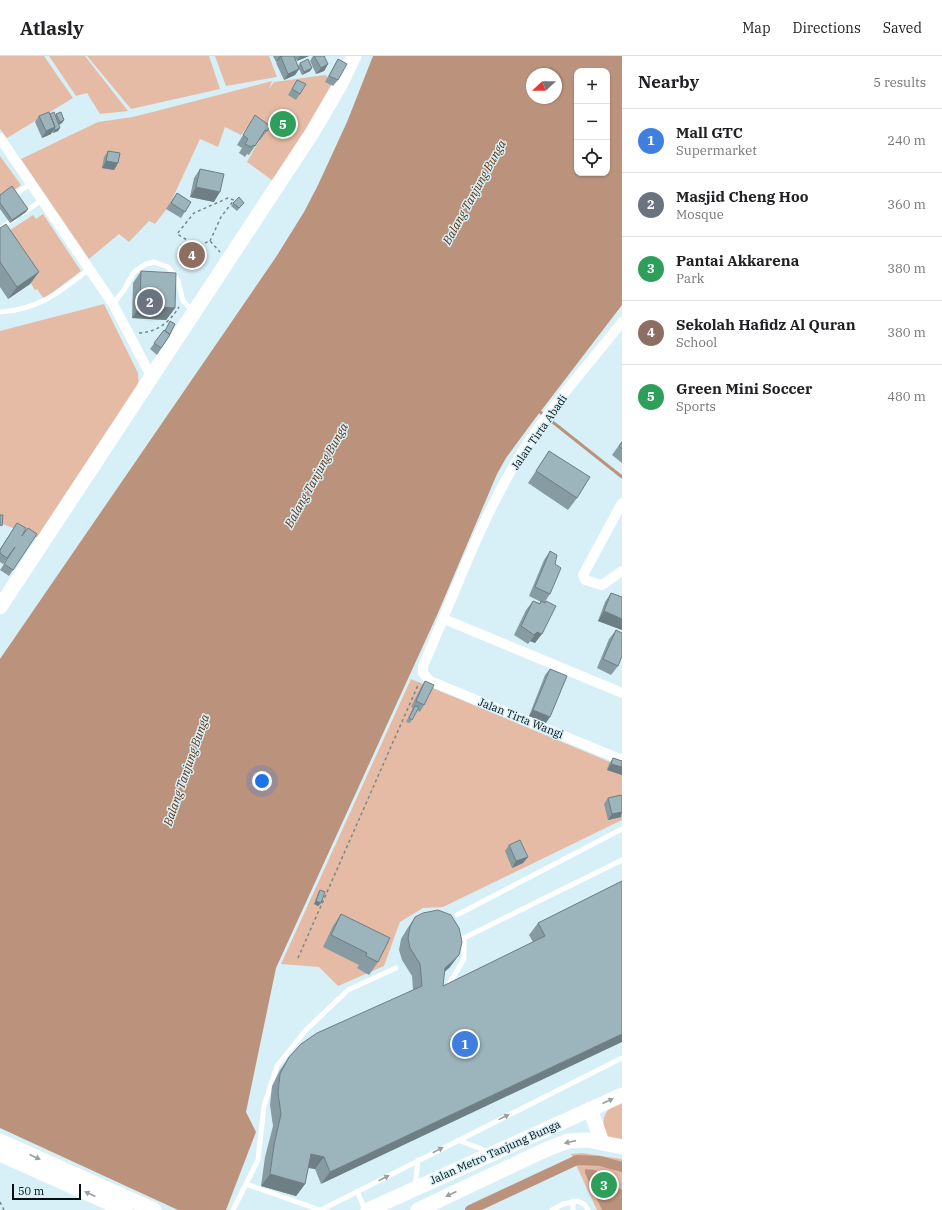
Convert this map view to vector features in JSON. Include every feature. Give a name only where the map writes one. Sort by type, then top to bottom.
[{"type":"main road","points":[[0,606],[312,133],[337,90],[354,56]]},
{"type":"main road","name":"Jalan Metro Tanjung Bunga","points":[[368,1210],[391,1205],[414,1188],[622,1095]]},
{"type":"main road","points":[[590,1109],[602,1142]]},
{"type":"main road","name":"Jalan Metro Tanjung Bunga","points":[[418,1210],[557,1145],[578,1140],[602,1142],[622,1147]]},
{"type":"main road","points":[[0,1141],[154,1210]]},
{"type":"main road","points":[[0,1154],[125,1210]]},
{"type":"street","points":[[0,138],[113,304],[151,376]]},
{"type":"street","name":"Jalan Tirta Abadi","points":[[423,673],[423,666],[461,576],[515,463],[543,423],[622,322]]},
{"type":"street","points":[[622,503],[583,575],[585,580],[602,585],[622,571]]},
{"type":"street","points":[[444,619],[622,693]]},
{"type":"street","name":"Jalan Tirta Wangi","points":[[423,673],[430,681],[622,760]]},
{"type":"lane","points":[[6,201],[32,184]]},
{"type":"lane","points":[[0,229],[42,200]]},
{"type":"lane","points":[[113,304],[124,290],[134,272],[146,264],[154,262],[168,267],[174,274],[178,281],[183,300],[194,312]]},
{"type":"lane","points":[[0,312],[37,305],[47,301],[89,269]]},
{"type":"lane","points":[[457,915],[622,830]]},
{"type":"lane","points":[[449,984],[464,959],[464,938],[622,860]]},
{"type":"lane","points":[[233,1210],[258,1160],[264,1106],[277,1066],[306,1030],[348,990],[396,968]]},
{"type":"lane","points":[[246,1184],[321,1210],[622,1058]]},
{"type":"lane","points":[[458,1140],[492,1153]]},
{"type":"lane","points":[[414,1188],[418,1160]]},
{"type":"lane","points":[[357,1191],[365,1210]]},
{"type":"lane","points":[[552,1210],[573,1201],[581,1202],[588,1210]]},
{"type":"lane","points":[[573,1201],[573,1210]]},
{"type":"path","points":[[228,198],[234,200],[221,217],[210,241],[197,246],[177,234],[194,213],[228,198]]},
{"type":"path","points":[[210,241],[227,260]]},
{"type":"path","points":[[128,334],[147,333],[160,328],[173,316],[183,300]]},
{"type":"path","points":[[298,958],[423,673]]},
{"type":"path","points":[[0,1202],[4,1210]]},
{"type":"shaded area","points":[[0,56],[44,56],[73,98],[7,138],[0,129]]},
{"type":"shaded area","points":[[49,56],[85,56],[128,111],[100,114],[87,93],[76,96]]},
{"type":"shaded area","points":[[87,56],[209,56],[220,89],[131,109]]},
{"type":"shaded area","points":[[215,56],[269,56],[277,77],[226,86]]},
{"type":"shaded area","points":[[325,75],[335,82],[308,128],[273,181],[247,162],[265,130],[252,121],[241,135],[225,127],[218,147],[200,139],[169,206],[155,224],[149,221],[129,242],[119,234],[89,259],[21,159],[98,122],[133,117],[272,81],[269,89],[274,82]]},
{"type":"shaded area","points":[[0,156],[21,185],[0,200]]},
{"type":"shaded area","points":[[43,214],[81,271],[44,299],[37,289],[35,290],[1,236],[33,215],[36,219]]},
{"type":"shaded area","points":[[104,304],[138,373],[139,390],[44,540],[0,523],[0,331]]},
{"type":"shaded area","points":[[411,679],[622,767],[622,820],[443,907],[423,908],[400,922],[384,966],[338,986],[319,967],[281,964]]},
{"type":"shaded area","points":[[622,1099],[622,1142],[608,1139],[603,1121],[607,1112]]},
{"type":"shaded area","points":[[582,1153],[622,1159],[622,1210],[597,1210],[571,1154]]},
{"type":"water","name":"Balang Tanjung Bunga","points":[[373,56],[622,56],[622,305],[534,420],[506,458],[497,474],[438,613],[276,968],[246,1112],[256,1132],[226,1210],[178,1210],[0,1128],[0,659],[276,257],[304,212],[347,122]]},
{"type":"water","points":[[585,1169],[595,1170],[622,1190],[622,1210],[602,1210],[585,1173]]},
{"type":"building","points":[[294,56],[299,69],[288,74],[281,57]]},
{"type":"building","points":[[314,56],[324,56],[328,64],[321,68]]},
{"type":"building","points":[[308,59],[312,68],[304,72],[300,63]]},
{"type":"building","points":[[338,59],[347,64],[338,80],[329,76]]},
{"type":"building","points":[[297,80],[306,84],[300,94],[292,89]]},
{"type":"building","points":[[49,112],[55,127],[46,131],[39,116]]},
{"type":"building","points":[[54,112],[60,128],[55,130],[50,114]]},
{"type":"building","points":[[61,112],[64,120],[60,122],[56,114]]},
{"type":"building","points":[[255,115],[270,126],[267,131],[265,130],[255,146],[253,145],[251,147],[245,144],[248,139],[243,135]]},
{"type":"building","points":[[108,151],[120,153],[118,163],[106,161]]},
{"type":"building","points":[[200,169],[224,174],[220,192],[196,187]]},
{"type":"building","points":[[12,186],[28,209],[12,220],[0,203],[0,195]]},
{"type":"building","points":[[177,193],[191,202],[185,212],[171,203]]},
{"type":"building","points":[[239,197],[244,203],[239,208],[233,203]]},
{"type":"building","points":[[6,224],[39,272],[17,287],[0,262],[0,228]]},
{"type":"building","points":[[141,271],[176,273],[175,308],[140,306]]},
{"type":"building","points":[[170,321],[175,324],[170,334],[165,331]]},
{"type":"building","points":[[164,330],[170,335],[161,348],[154,343]]},
{"type":"building","points":[[622,442],[622,449],[619,446]]},
{"type":"building","points":[[549,451],[590,477],[577,498],[536,471]]},
{"type":"building","points":[[0,515],[3,515],[2,526],[0,525]]},
{"type":"building","points":[[17,523],[26,528],[22,536],[28,528],[37,534],[13,570],[4,564],[15,547],[7,558],[0,553],[0,550]]},
{"type":"building","points":[[550,551],[557,555],[555,564],[561,568],[550,594],[535,587]]},
{"type":"building","points":[[611,593],[622,597],[622,619],[604,611]]},
{"type":"building","points":[[533,601],[540,604],[541,601],[545,603],[546,601],[556,606],[542,634],[537,632],[534,635],[521,626]]},
{"type":"building","points":[[616,630],[622,633],[622,656],[618,666],[603,659]]},
{"type":"building","points":[[550,669],[567,676],[550,717],[533,710]]},
{"type":"building","points":[[425,681],[434,685],[424,705],[416,701]]},
{"type":"building","points":[[415,706],[419,707],[412,720],[409,718]]},
{"type":"building","points":[[613,758],[622,761],[622,767],[611,764]]},
{"type":"building","points":[[621,795],[622,812],[612,814],[608,798]]},
{"type":"building","points":[[520,840],[528,857],[516,861],[509,845]]},
{"type":"building","points":[[622,881],[622,1034],[330,1172],[324,1157],[311,1154],[305,1184],[270,1174],[274,1145],[281,1114],[278,1093],[280,1074],[289,1057],[301,1044],[317,1033],[422,986],[420,964],[410,948],[408,938],[410,927],[415,917],[423,913],[438,910],[451,915],[459,928],[462,942],[459,955],[445,968],[443,986],[545,936],[538,923]]},
{"type":"building","points":[[320,890],[325,892],[321,903],[316,901]]},
{"type":"building","points":[[341,914],[390,938],[378,962],[366,956],[367,953],[331,935]]},
{"type":"waterway","points":[[540,412],[622,477]]},
{"type":"waterway","points":[[470,1210],[577,1160],[600,1161],[622,1167]]},
{"type":"place","name":"Green Mini Soccer","points":[[283,124]]},
{"type":"place","name":"Sekolah Hafidz Al Quran","points":[[192,255]]},
{"type":"place","name":"Masjid Cheng Hoo","points":[[150,302]]},
{"type":"place","name":"Mall GTC","points":[[465,1044]]},
{"type":"place","name":"Pantai Akkarena","points":[[604,1185]]}]
